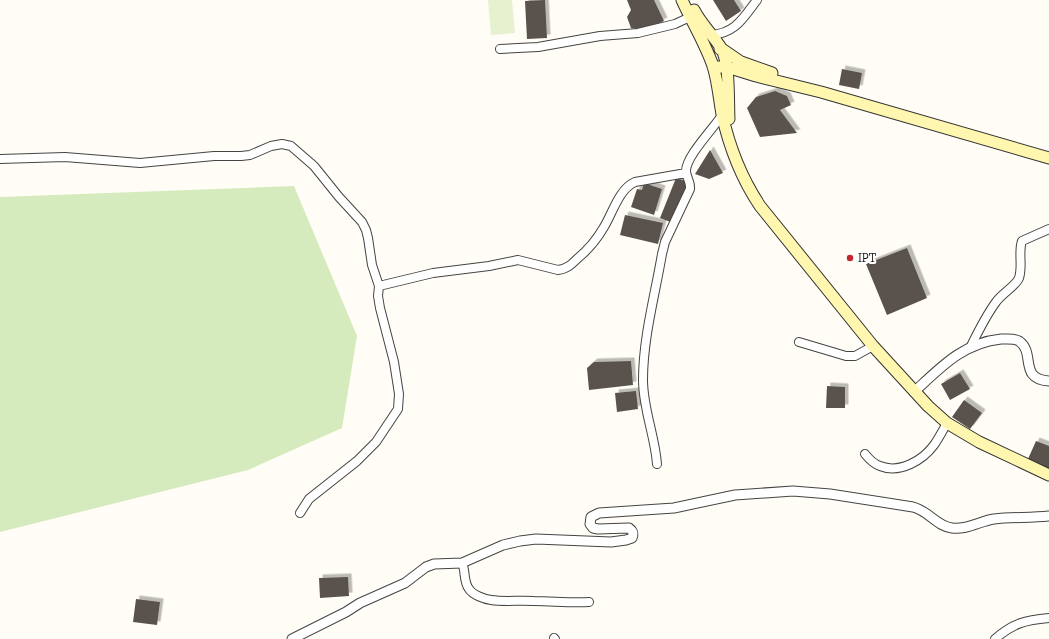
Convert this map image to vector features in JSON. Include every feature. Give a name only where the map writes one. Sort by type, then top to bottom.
[{"type":"main road","points":[[682,0],[713,67],[722,114],[730,143],[742,175],[760,206],[873,346],[914,392],[947,423],[979,442],[1049,475]]},
{"type":"main road","points":[[688,0],[710,35],[722,49],[742,62],[821,92]]},
{"type":"main road","points":[[706,50],[722,49]]},
{"type":"main road","points":[[722,49],[727,67],[730,143]]},
{"type":"main road","points":[[713,67],[727,67],[756,76],[821,92],[1049,158]]},
{"type":"street","points":[[710,35],[720,34],[739,24],[757,0]]},
{"type":"street","points":[[500,49],[538,47],[600,36],[638,33],[669,26],[690,17]]},
{"type":"street","points":[[657,464],[655,446],[644,396],[644,372],[647,338],[662,254],[665,242],[690,189],[690,181],[686,173],[686,167],[716,125],[722,114]]},
{"type":"street","points":[[0,159],[64,157],[140,163],[214,156],[250,155],[272,146],[282,144],[291,146],[314,166],[339,198],[362,222],[366,230],[372,265],[379,286],[379,302],[394,362],[399,394],[398,409],[376,442],[357,461],[310,499],[300,513]]},
{"type":"street","points":[[379,286],[433,273],[489,266],[518,260],[563,270],[570,266],[594,243],[610,218],[624,189],[629,184],[686,173]]},
{"type":"street","points":[[970,348],[981,326],[996,302],[1003,293],[1015,284],[1019,277],[1022,241],[1049,229]]},
{"type":"street","points":[[914,392],[957,354],[983,342],[993,340],[1014,339],[1019,341],[1025,348],[1032,375],[1049,381]]},
{"type":"street","points":[[799,342],[846,356],[855,356],[873,346]]},
{"type":"street","points":[[865,454],[873,462],[884,468],[895,468],[914,463],[935,444],[947,423]]},
{"type":"street","points":[[292,639],[346,612],[360,603],[405,583],[426,567],[434,564],[462,563],[503,545],[520,541],[536,539],[611,542],[632,538],[634,534],[629,528],[593,528],[590,524],[591,517],[599,513],[674,508],[735,495],[793,491],[830,494],[920,509],[937,522],[952,528],[963,528],[995,519],[1049,516]]},
{"type":"street","points":[[462,563],[467,585],[470,590],[483,598],[504,601],[568,603],[589,602]]},
{"type":"street","points":[[995,639],[1007,629],[1024,621],[1049,618]]},
{"type":"green space","points":[[488,0],[512,0],[515,33],[491,35]]},
{"type":"green space","points":[[294,186],[357,336],[342,428],[248,470],[0,532],[0,197]]},
{"type":"building","points":[[545,0],[547,38],[527,39],[525,1]]},
{"type":"building","points":[[627,0],[654,0],[664,21],[645,30],[631,28],[627,17],[631,10]]},
{"type":"building","points":[[713,0],[734,0],[741,11],[726,21]]},
{"type":"building","points":[[842,69],[862,73],[859,89],[839,85]]},
{"type":"building","points":[[775,91],[787,96],[791,105],[780,110],[797,133],[760,137],[747,108],[756,97]]},
{"type":"building","points":[[710,150],[723,173],[709,179],[695,174]]},
{"type":"building","points":[[676,178],[688,182],[673,223],[660,218]]},
{"type":"building","points":[[644,183],[662,189],[654,215],[631,207],[637,189],[642,190]]},
{"type":"building","points":[[625,215],[663,223],[658,244],[620,235]]},
{"type":"building","points":[[907,248],[927,298],[887,315],[866,264]]},
{"type":"building","points":[[631,361],[633,385],[589,390],[587,368],[594,362]]},
{"type":"building","points":[[960,373],[970,389],[950,400],[941,384]]},
{"type":"building","points":[[827,386],[845,387],[845,408],[826,408]]},
{"type":"building","points":[[636,391],[638,409],[617,412],[615,393]]},
{"type":"building","points":[[964,400],[982,413],[970,429],[952,417]]},
{"type":"building","points":[[1036,441],[1049,446],[1049,469],[1028,459]]},
{"type":"building","points":[[348,577],[349,596],[320,598],[319,578]]},
{"type":"building","points":[[136,599],[160,602],[157,625],[133,622]]},
{"type":"place","name":"IPT","points":[[850,258]]}]
